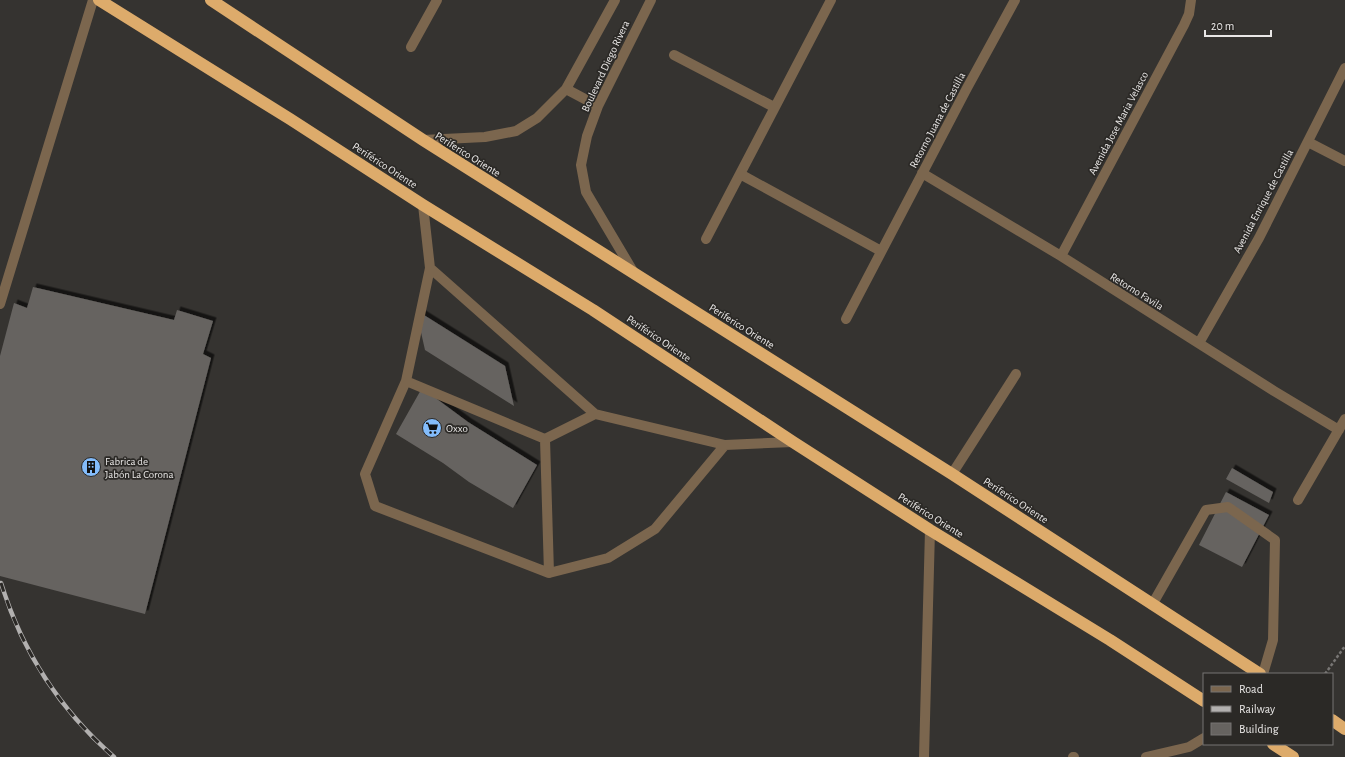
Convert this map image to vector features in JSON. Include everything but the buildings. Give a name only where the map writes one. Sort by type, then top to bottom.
[{"type":"highway","name":"Periférico Oriente","points":[[99,0],[290,119],[423,205],[593,310],[793,442],[930,530],[1110,640],[1203,700]]},
{"type":"highway","name":"Periferico Oriente","points":[[211,0],[423,140],[952,474],[1260,673]]},
{"type":"highway","points":[[1333,721],[1345,729]]},
{"type":"highway","points":[[1275,745],[1293,757]]},
{"type":"street","points":[[0,304],[93,0]]},
{"type":"street","points":[[411,47],[437,0]]},
{"type":"street","name":"Boulevard Diego Rivera","points":[[423,140],[485,137],[516,131],[537,118],[566,89],[615,0]]},
{"type":"street","name":"Boulevard Diego Rivera","points":[[635,274],[586,192],[581,165],[587,136],[598,106],[651,0]]},
{"type":"street","points":[[706,239],[831,0]]},
{"type":"street","name":"Retorno Juana de Castilla","points":[[846,320],[922,173],[1015,0]]},
{"type":"street","name":"Avenida Jose Maria Velasco","points":[[1061,256],[1184,25],[1189,14],[1191,0]]},
{"type":"street","points":[[674,54],[774,107]]},
{"type":"street","name":"Avenida Enrique de Castilla","points":[[1199,343],[1258,238],[1345,68]]},
{"type":"street","points":[[566,89],[598,106]]},
{"type":"street","points":[[1308,142],[1345,161]]},
{"type":"street","name":"Retorno Favila","points":[[922,173],[1061,256],[1274,391],[1339,430]]},
{"type":"street","points":[[740,174],[881,251]]},
{"type":"street","points":[[423,205],[430,268],[406,381],[365,474],[375,506],[549,573],[608,558],[655,529],[725,445]]},
{"type":"street","points":[[430,268],[596,414],[725,445],[793,442]]},
{"type":"street","points":[[952,474],[1016,374]]},
{"type":"street","points":[[406,381],[545,440]]},
{"type":"street","points":[[545,440],[596,414]]},
{"type":"street","points":[[1298,500],[1345,419]]},
{"type":"street","points":[[545,440],[549,573]]},
{"type":"street","points":[[1152,604],[1206,510],[1228,507],[1275,540],[1274,640],[1262,673]]},
{"type":"street","points":[[924,757],[930,530]]},
{"type":"street","points":[[1146,757],[1189,747],[1203,739]]},
{"type":"path","points":[[1326,673],[1345,646]]},
{"type":"railway","points":[[1,583],[20,632],[45,678],[77,720],[114,757]]},
{"type":"place","name":"Oxxo","points":[[432,428]]},
{"type":"place","name":"Fabrica de Jabón La Corona","points":[[91,467]]}]
